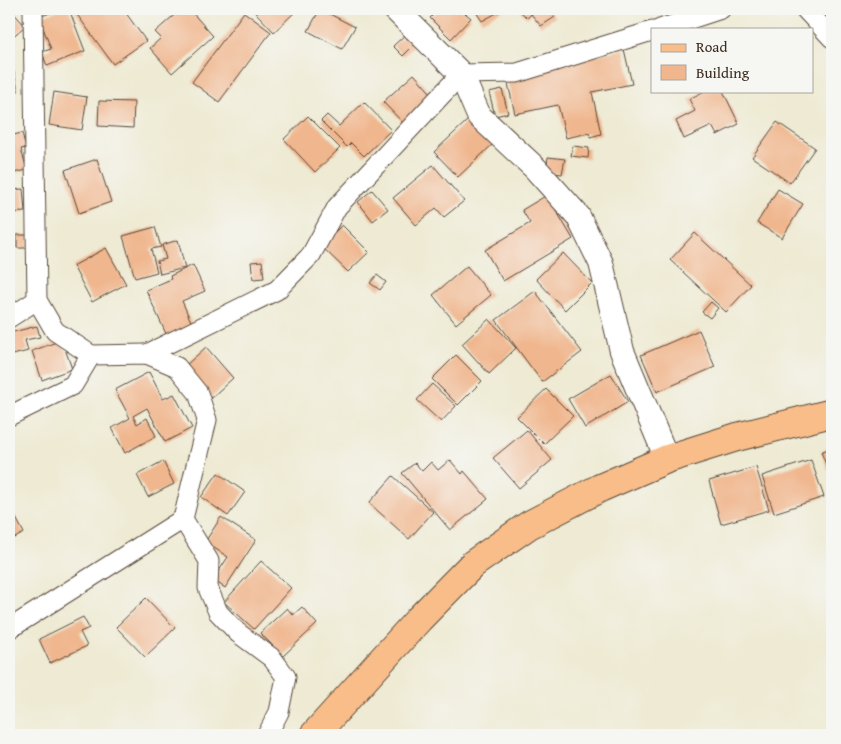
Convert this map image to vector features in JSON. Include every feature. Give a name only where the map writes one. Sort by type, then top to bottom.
[{"type":"main road","points":[[314,735],[419,619],[473,564],[529,524],[600,488],[667,459],[737,436],[832,413]]},
{"type":"street","points":[[9,629],[183,519],[207,420],[198,393],[177,367],[147,354],[91,355],[55,332],[37,300],[33,9]]},
{"type":"street","points":[[395,9],[461,74],[478,116],[535,168],[578,216],[601,263],[622,351],[667,459]]},
{"type":"street","points":[[663,28],[721,9]]},
{"type":"street","points":[[805,9],[832,38]]},
{"type":"street","points":[[147,354],[277,290],[311,255],[337,206],[461,74],[517,73],[651,32]]},
{"type":"street","points":[[9,318],[37,300]]},
{"type":"street","points":[[9,416],[73,384],[91,355]]},
{"type":"street","points":[[183,519],[209,561],[208,588],[218,612],[238,633],[272,658],[286,677],[279,712],[267,735]]},
{"type":"building","points":[[9,9],[14,9],[12,11],[25,26],[9,40]]},
{"type":"building","points":[[61,9],[69,9],[85,51],[47,66],[42,52],[51,49],[39,17]]},
{"type":"building","points":[[73,9],[123,9],[146,41],[113,64]]},
{"type":"building","points":[[181,9],[189,9],[213,36],[172,73],[150,48],[161,38],[155,32]]},
{"type":"building","points":[[261,9],[297,10],[274,32],[256,13]]},
{"type":"building","points":[[320,9],[355,27],[342,49],[308,31]]},
{"type":"building","points":[[439,9],[460,9],[471,18],[451,39],[430,18]]},
{"type":"building","points":[[474,9],[504,9],[482,21]]},
{"type":"building","points":[[518,9],[537,9],[527,18]]},
{"type":"building","points":[[538,9],[549,9],[555,17],[541,26],[531,14]]},
{"type":"building","points":[[244,12],[271,32],[219,102],[192,82]]},
{"type":"building","points":[[407,33],[417,42],[403,56],[393,46]]},
{"type":"building","points":[[624,49],[632,84],[592,92],[601,134],[590,137],[589,133],[566,138],[558,105],[515,114],[506,75]]},
{"type":"building","points":[[12,64],[18,91],[9,94],[9,65]]},
{"type":"building","points":[[414,74],[436,99],[406,126],[383,102]]},
{"type":"building","points":[[502,89],[508,113],[495,116],[489,92]]},
{"type":"building","points":[[54,92],[87,97],[82,130],[49,125]]},
{"type":"building","points":[[703,92],[723,92],[739,124],[717,135],[712,126],[684,139],[676,121],[695,111],[689,99]]},
{"type":"building","points":[[99,101],[134,102],[133,128],[98,126]]},
{"type":"building","points":[[364,102],[391,130],[364,156],[351,143],[347,147],[321,121],[327,115],[339,126]]},
{"type":"building","points":[[308,116],[340,148],[315,172],[284,139]]},
{"type":"building","points":[[469,119],[493,144],[458,177],[434,152]]},
{"type":"building","points":[[777,122],[815,148],[790,183],[752,157]]},
{"type":"building","points":[[22,133],[26,148],[21,149],[27,170],[9,174],[9,136]]},
{"type":"building","points":[[573,146],[589,148],[588,158],[571,156]]},
{"type":"building","points":[[548,157],[565,159],[562,174],[546,172]]},
{"type":"building","points":[[97,159],[111,202],[79,213],[65,170]]},
{"type":"building","points":[[433,165],[464,201],[444,217],[436,208],[416,225],[393,198]]},
{"type":"building","points":[[23,189],[25,212],[9,213],[9,190]]},
{"type":"building","points":[[778,189],[803,204],[782,238],[757,223]]},
{"type":"building","points":[[372,190],[388,209],[373,221],[358,202]]},
{"type":"building","points":[[547,195],[573,239],[503,281],[485,250],[530,223],[522,210]]},
{"type":"building","points":[[342,225],[369,252],[348,272],[321,246]]},
{"type":"building","points":[[155,227],[161,247],[151,249],[157,272],[135,278],[123,236]]},
{"type":"building","points":[[695,233],[751,285],[726,312],[670,260]]},
{"type":"building","points":[[17,235],[29,235],[28,248],[17,248]]},
{"type":"building","points":[[178,240],[185,268],[160,274],[157,261],[166,259],[162,245]]},
{"type":"building","points":[[106,248],[126,284],[92,302],[73,266]]},
{"type":"building","points":[[563,253],[592,283],[565,310],[536,279]]},
{"type":"building","points":[[262,261],[264,278],[253,279],[251,262]]},
{"type":"building","points":[[193,265],[205,291],[182,301],[192,324],[167,336],[146,290],[171,279],[170,276]]},
{"type":"building","points":[[467,266],[491,295],[456,324],[433,295]]},
{"type":"building","points":[[377,275],[386,282],[380,290],[370,283]]},
{"type":"building","points":[[535,291],[582,352],[542,382],[496,320]]},
{"type":"building","points":[[711,302],[718,308],[710,318],[702,312]]},
{"type":"building","points":[[489,319],[516,348],[489,374],[462,344]]},
{"type":"building","points":[[37,326],[40,337],[25,340],[28,351],[9,356],[9,333]]},
{"type":"building","points":[[699,330],[715,367],[657,392],[641,355]]},
{"type":"building","points":[[62,340],[72,369],[42,380],[32,351]]},
{"type":"building","points":[[206,347],[233,378],[211,398],[184,367]]},
{"type":"building","points":[[456,355],[482,381],[458,405],[432,379]]},
{"type":"building","points":[[149,372],[163,399],[174,394],[192,428],[165,442],[147,408],[133,416],[137,424],[147,418],[156,436],[125,453],[112,428],[130,418],[115,390]]},
{"type":"building","points":[[611,374],[628,402],[585,428],[568,399]]},
{"type":"building","points":[[432,384],[456,406],[441,422],[417,400]]},
{"type":"building","points":[[546,389],[573,416],[544,444],[517,417]]},
{"type":"building","points":[[527,430],[552,460],[519,488],[493,458]]},
{"type":"building","points":[[832,447],[832,479],[821,452]]},
{"type":"building","points":[[450,460],[462,474],[464,471],[488,499],[450,530],[402,473],[415,463],[422,471],[431,462],[438,470]]},
{"type":"building","points":[[811,460],[824,497],[774,513],[762,476]]},
{"type":"building","points":[[163,461],[174,484],[148,497],[137,475]]},
{"type":"building","points":[[756,467],[769,510],[721,524],[709,481]]},
{"type":"building","points":[[218,473],[245,492],[228,516],[201,497]]},
{"type":"building","points":[[393,476],[433,512],[409,539],[369,503]]},
{"type":"building","points":[[9,505],[24,533],[9,541]]},
{"type":"building","points":[[221,517],[256,540],[225,588],[213,580],[228,557],[205,542]]},
{"type":"building","points":[[261,561],[291,588],[254,629],[224,602]]},
{"type":"building","points":[[146,598],[175,628],[145,657],[116,627]]},
{"type":"building","points":[[302,607],[317,624],[283,656],[260,633],[287,608],[293,615]]},
{"type":"building","points":[[83,617],[89,628],[80,632],[87,646],[50,663],[39,639]]}]
